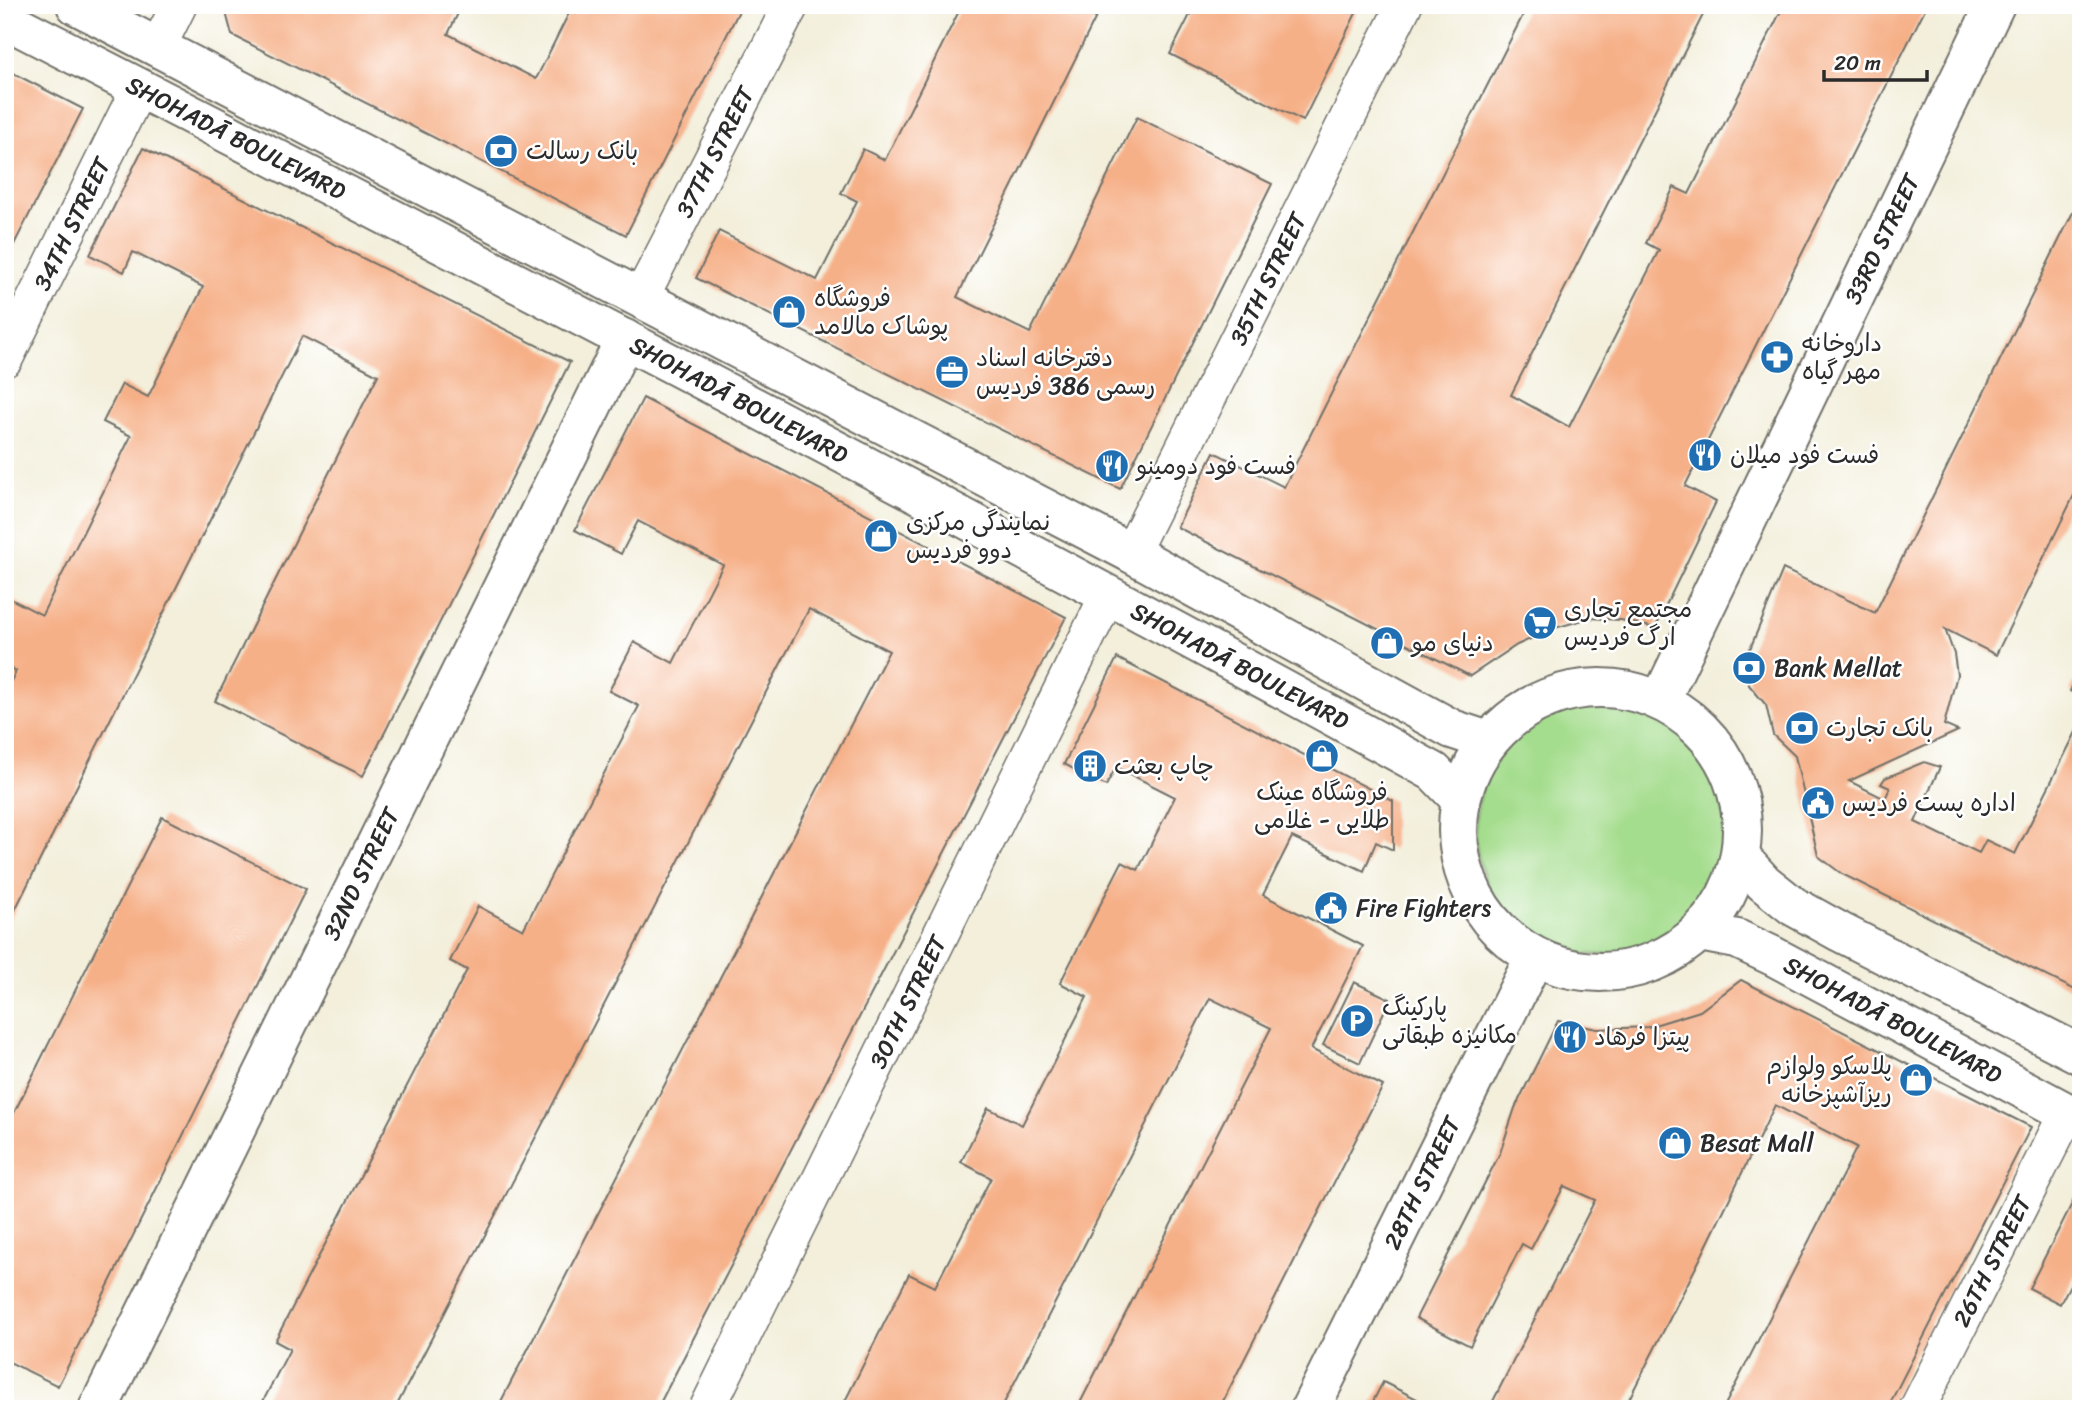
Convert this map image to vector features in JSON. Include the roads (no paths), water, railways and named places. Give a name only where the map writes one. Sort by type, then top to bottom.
[{"type":"main road","name":"SHOHADĀ BOULEVARD","points":[[76,5],[1131,553],[1452,729],[1488,741]]},
{"type":"main road","name":"33RD STREET","points":[[1660,701],[1995,5]]},
{"type":"main road","name":"SHOHADĀ BOULEVARD","points":[[5,19],[625,339],[1108,595],[1434,772],[1461,800]]},
{"type":"main road","name":"32ND STREET","points":[[98,1409],[625,339]]},
{"type":"main road","points":[[1614,688],[1660,701],[1692,721],[1717,749],[1734,782],[1742,819],[1740,857],[1731,884],[1718,910],[1700,932],[1665,957],[1625,971],[1582,972],[1534,958],[1500,933],[1472,894],[1458,848],[1461,800],[1471,769],[1488,741],[1524,709],[1567,691],[1614,688]]},
{"type":"main road","points":[[1740,857],[1764,883],[1793,906],[2081,1055]]},
{"type":"main road","name":"SHOHADĀ BOULEVARD","points":[[1700,932],[1737,939],[1773,956],[2074,1116]]},
{"type":"main road","name":"28TH STREET","points":[[1310,1409],[1534,958]]},
{"type":"street","points":[[158,47],[179,5]]},
{"type":"street","name":"37TH STREET","points":[[640,299],[791,5]]},
{"type":"street","name":"35TH STREET","points":[[1131,553],[1404,5]]},
{"type":"street","name":"34TH STREET","points":[[5,359],[139,88]]},
{"type":"street","name":"30TH STREET","points":[[708,1409],[1108,595]]},
{"type":"street","name":"26TH STREET","points":[[1917,1409],[2074,1116]]},
{"type":"place","name":"بانک رسالت","points":[[501,151]]},
{"type":"place","name":"فروشگاه پوشاک مالامد","points":[[789,312]]},
{"type":"place","name":"داروخانه مهر گیاه","points":[[1777,357]]},
{"type":"place","name":"دفترخانه اسناد رسمی 386 فردیس","points":[[952,372]]},
{"type":"place","name":"فست فود میلان","points":[[1705,455]]},
{"type":"place","name":"فست فود دومینو","points":[[1112,466]]},
{"type":"place","name":"نمایندگی مرکزی دوو فردیس","points":[[881,536]]},
{"type":"place","name":"مجتمع تجاری ارگ فردیس","points":[[1540,623]]},
{"type":"place","name":"دنیای مو","points":[[1387,643]]},
{"type":"place","name":"Bank Mellat","points":[[1749,668]]},
{"type":"place","name":"بانک تجارت","points":[[1802,728]]},
{"type":"place","name":"فروشگاه عینک طلایی - غلامی","points":[[1322,756]]},
{"type":"place","name":"چاپ بعثت","points":[[1090,766]]},
{"type":"place","name":"اداره پست فردیس","points":[[1818,803]]},
{"type":"place","name":"Fire Fighters","points":[[1331,908]]},
{"type":"place","name":"پارکینگ مکانیزه طبقاتی","points":[[1357,1021]]},
{"type":"place","name":"پیتزا فرهاد","points":[[1570,1037]]},
{"type":"place","name":"پلاسکو ولوازم ریزآشپزخانه","points":[[1916,1080]]},
{"type":"place","name":"Besat Mall","points":[[1675,1143]]}]
